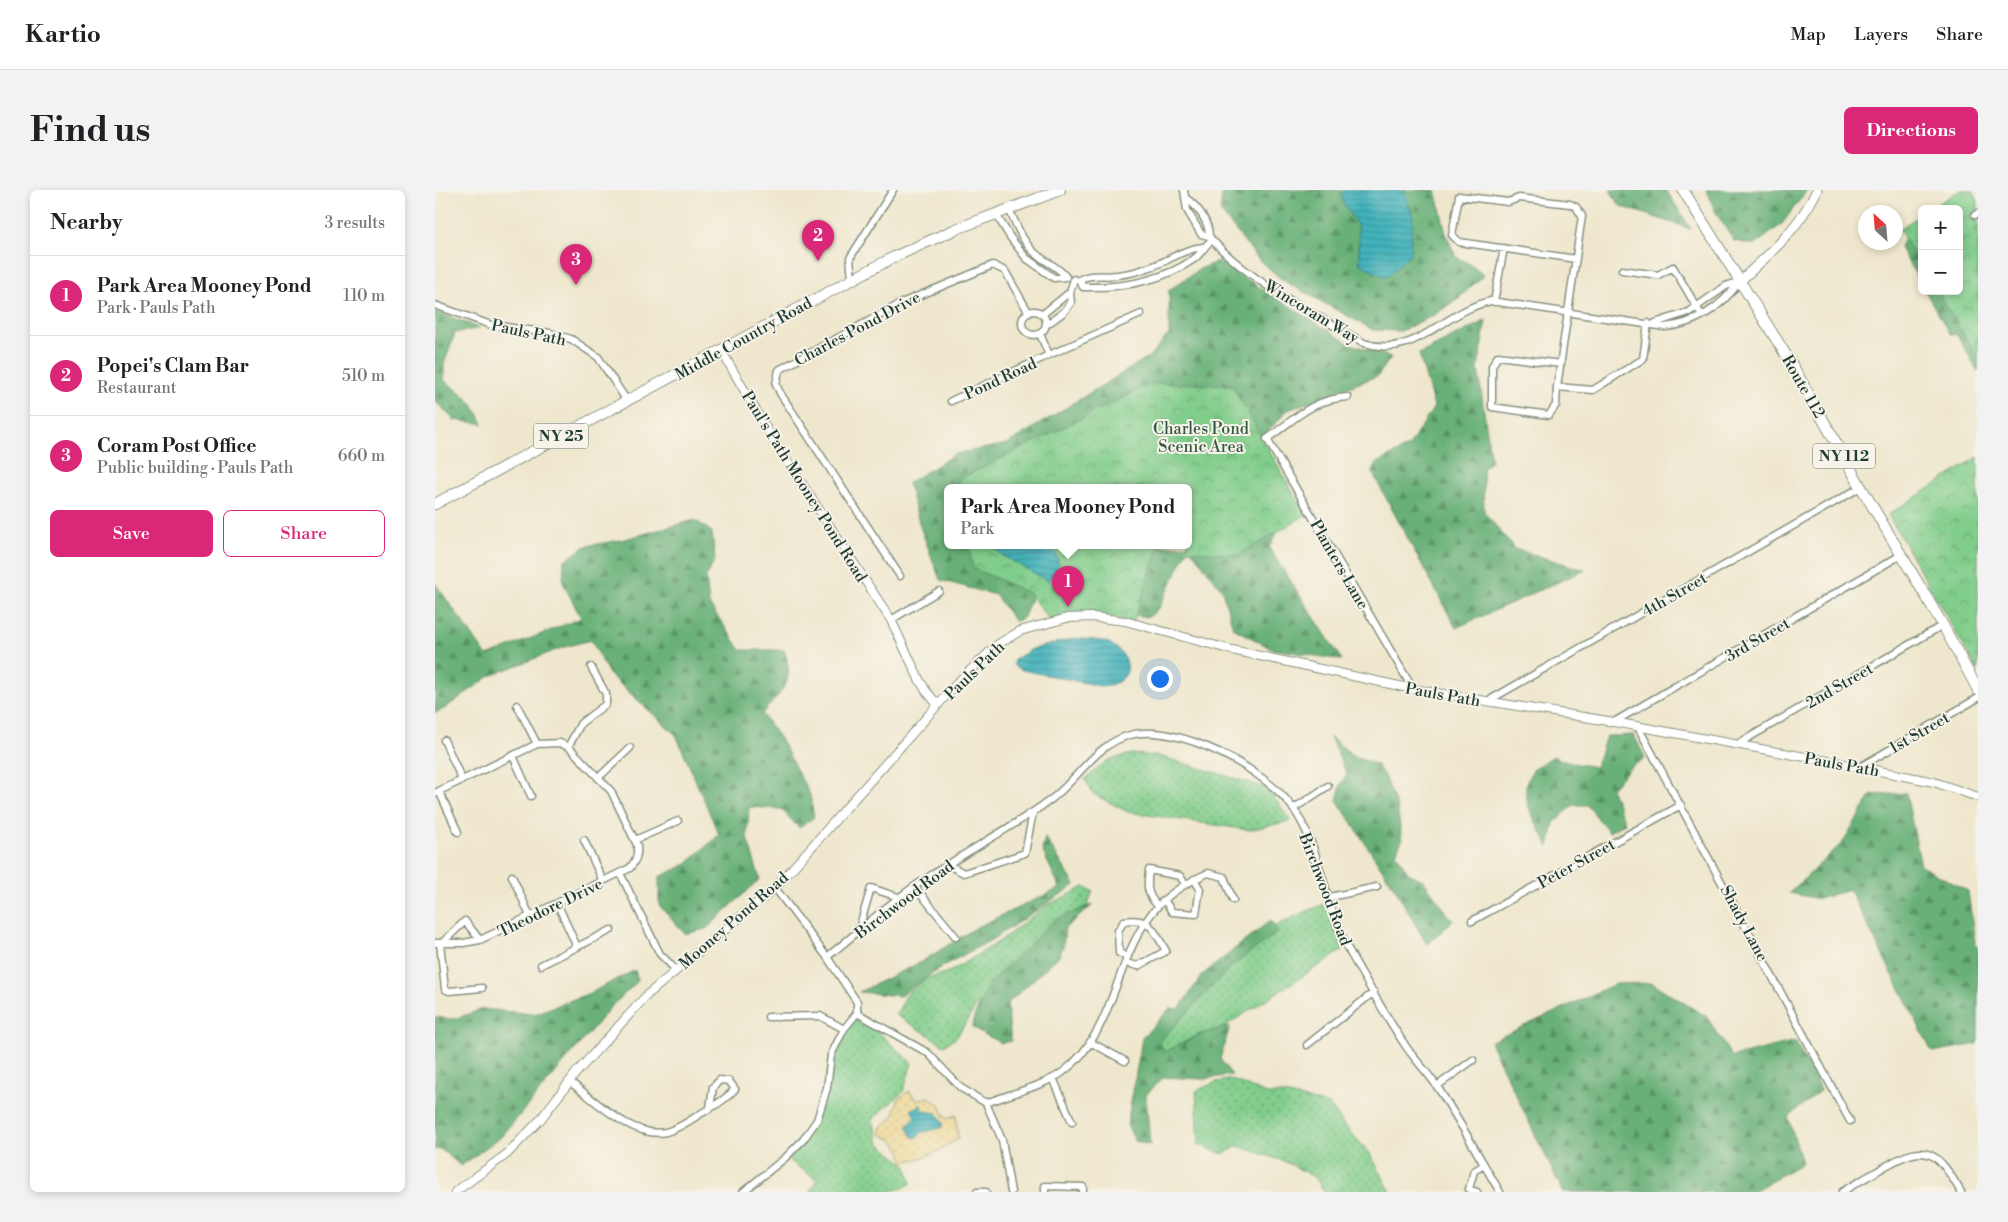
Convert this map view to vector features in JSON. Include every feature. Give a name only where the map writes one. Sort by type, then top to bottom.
[{"type":"main road","name":"Middle Country Road","points":[[436,502],[627,401],[852,278],[932,240],[1060,190]]},
{"type":"main road","name":"Route 112","points":[[1683,190],[1791,363],[1861,487],[1943,625],[1978,690]]},
{"type":"main road","points":[[1740,281],[1779,245],[1809,206],[1817,190]]},
{"type":"street","points":[[852,278],[850,258],[893,190]]},
{"type":"street","name":"Wincoram Way","points":[[1184,190],[1187,199],[1187,210],[1201,234],[1210,238],[1231,261],[1269,287],[1365,343],[1375,346],[1395,347],[1409,344],[1477,304],[1494,302],[1665,326],[1681,325],[1702,316],[1731,294],[1740,281]]},
{"type":"street","points":[[1561,364],[1498,356],[1492,366],[1492,407],[1549,414],[1555,405],[1557,387],[1561,364],[1568,312],[1576,259],[1582,216],[1576,207],[1519,198],[1508,202],[1459,196],[1452,235],[1459,242],[1576,259]]},
{"type":"street","name":"Wincoram Way","points":[[1187,199],[1195,205],[1209,228],[1210,238]]},
{"type":"street","points":[[1009,209],[1019,233],[1035,253],[1060,269],[1066,277]]},
{"type":"street","points":[[996,214],[1010,238],[1026,258],[1054,278],[1066,277],[1076,280],[1083,288],[1111,288],[1137,284],[1166,274],[1196,258],[1210,238]]},
{"type":"street","points":[[1029,313],[1043,314],[1070,292],[1076,280],[1085,276],[1118,275],[1145,269],[1163,263],[1189,248],[1203,247]]},
{"type":"street","points":[[1494,302],[1505,248]]},
{"type":"street","name":"Charles Pond Drive","points":[[900,576],[780,393],[776,384],[779,370],[904,302],[993,264],[1005,271],[1029,313],[1024,318],[1022,325],[1025,330],[1035,335],[1040,334]]},
{"type":"street","points":[[1622,270],[1657,275],[1673,267],[1702,316]]},
{"type":"street","name":"Wincoram Way","points":[[1651,323],[1689,312],[1726,286],[1740,281]]},
{"type":"street","points":[[1040,334],[1046,325],[1064,312],[1071,303],[1070,292]]},
{"type":"street","name":"Pauls Path","points":[[435,305],[491,325],[551,333],[571,339],[598,357],[627,401]]},
{"type":"street","points":[[1043,314],[1046,319],[1046,325]]},
{"type":"street","name":"Pond Road","points":[[951,401],[1141,314]]},
{"type":"street","points":[[1557,387],[1593,390],[1643,359],[1651,323]]},
{"type":"street","name":"Pond Road","points":[[1040,334],[1049,355]]},
{"type":"street","name":"Paul's Path Mooney Pond Road","points":[[721,350],[772,438],[891,620]]},
{"type":"street","name":"Planters Lane","points":[[1348,397],[1329,398],[1315,404],[1267,439],[1413,690]]},
{"type":"street","name":"4th Street","points":[[1488,702],[1861,487]]},
{"type":"street","name":"3rd Street","points":[[1614,722],[1901,555]]},
{"type":"street","points":[[938,705],[919,679],[891,620],[939,591]]},
{"type":"street","name":"Pauls Path","points":[[938,705],[958,682],[997,645],[1020,630],[1067,618],[1092,617],[1125,621],[1232,650],[1413,690],[1614,722],[1735,746],[1859,767],[1934,782],[1978,797]]},
{"type":"street","name":"2nd Street","points":[[1735,746],[1943,625]]},
{"type":"street","points":[[458,832],[437,792],[537,744],[560,743],[568,747],[581,723],[606,704],[607,694],[591,667]]},
{"type":"street","name":"1st Street","points":[[1859,767],[1978,698]]},
{"type":"street","points":[[517,705],[537,744]]},
{"type":"street","name":"Mooney Pond Road","points":[[455,1192],[507,1154],[539,1120],[625,1018],[675,970],[775,888],[938,705]]},
{"type":"street","name":"Shady Lane","points":[[1639,727],[1850,1121]]},
{"type":"street","name":"Birchwood Road","points":[[827,957],[915,887],[1033,812],[1074,781],[1093,757],[1110,744],[1130,735],[1149,733],[1170,734],[1196,741],[1223,754],[1267,782],[1293,809],[1312,846],[1339,931],[1406,1047],[1437,1086],[1500,1192]]},
{"type":"street","points":[[443,740],[462,780]]},
{"type":"street","name":"Theodore Drive","points":[[439,943],[463,943],[480,940],[630,868],[636,861],[638,852],[635,840],[614,796],[568,747]]},
{"type":"street","points":[[598,778],[630,748]]},
{"type":"street","points":[[513,756],[531,796]]},
{"type":"street","points":[[1293,809],[1329,786]]},
{"type":"street","name":"Peter Street","points":[[1472,921],[1681,805]]},
{"type":"street","points":[[948,865],[964,872],[1025,854],[1033,812]]},
{"type":"street","points":[[635,840],[678,821]]},
{"type":"street","points":[[584,840],[603,881]]},
{"type":"street","points":[[1158,906],[1151,899],[1147,888],[1149,870],[1180,876],[1185,884]]},
{"type":"street","name":"Theodore Drive","points":[[620,873],[659,954],[675,970]]},
{"type":"street","points":[[985,1103],[1053,1078],[1071,1066],[1090,1042],[1103,1019],[1127,960],[1146,923],[1158,906],[1185,884],[1208,873],[1224,877],[1233,900]]},
{"type":"street","points":[[512,876],[530,916]]},
{"type":"street","points":[[1165,901],[1171,912],[1196,914],[1200,889],[1195,879]]},
{"type":"street","points":[[915,887],[956,937]]},
{"type":"street","points":[[1329,897],[1377,887]]},
{"type":"street","points":[[743,1192],[803,1140],[817,1120],[827,1088],[831,1055],[844,1030],[857,1013],[857,1002],[827,957],[775,888]]},
{"type":"street","points":[[858,932],[871,888],[901,898]]},
{"type":"street","points":[[557,903],[577,947]]},
{"type":"street","points":[[1138,919],[1153,928],[1166,951],[1138,966],[1127,960],[1119,953],[1118,930],[1124,922],[1138,919]]},
{"type":"street","name":"Theodore Drive","points":[[439,943],[465,921],[480,940]]},
{"type":"street","points":[[541,965],[611,930]]},
{"type":"street","points":[[439,943],[445,989],[449,991],[482,988]]},
{"type":"street","points":[[1307,1045],[1374,992]]},
{"type":"street","points":[[857,1013],[928,1052],[961,1088],[985,1103],[1002,1140],[1011,1192]]},
{"type":"street","points":[[768,1017],[820,1016],[844,1030]]},
{"type":"street","points":[[1090,1042],[1125,1061]]},
{"type":"street","points":[[1437,1086],[1473,1060]]},
{"type":"street","points":[[1053,1078],[1072,1122]]},
{"type":"street","points":[[570,1082],[631,1127],[650,1132],[667,1132],[710,1108],[729,1096],[735,1089],[729,1080],[720,1080],[713,1086],[710,1108]]},
{"type":"street","points":[[1842,1192],[1905,1155],[1917,1152],[1927,1153],[1941,1163],[1961,1192]]},
{"type":"street","points":[[1477,1192],[1469,1189],[1474,1171],[1484,1165]]},
{"type":"street","points":[[752,1192],[755,1182]]},
{"type":"street","points":[[1045,1192],[1045,1186],[1083,1187],[1083,1192]]},
{"type":"street","points":[[977,1192],[986,1192]]},
{"type":"green space","points":[[1229,190],[1344,190],[1341,193],[1343,202],[1358,226],[1360,264],[1413,217],[1404,190],[1436,190],[1446,234],[1456,257],[1474,266],[1484,275],[1461,296],[1436,314],[1401,331],[1373,330],[1284,281],[1259,260],[1220,211],[1222,194]]},
{"type":"green space","points":[[1610,190],[1666,190],[1691,229],[1620,206]]},
{"type":"green space","points":[[1706,190],[1807,190],[1782,224],[1755,245],[1734,241],[1716,213]]},
{"type":"green space","points":[[1960,190],[1972,190],[1978,201],[1978,358],[1939,295],[1963,295],[1963,205],[1936,205]]},
{"type":"green space","points":[[1918,217],[1918,260],[1903,236],[1903,226]]},
{"type":"green space","points":[[1978,220],[1978,371],[1957,335],[1950,334],[1927,295],[1963,295],[1963,276]]},
{"type":"green space","points":[[1918,226],[1918,278],[1901,250],[1903,250],[1903,240]]},
{"type":"green space","points":[[1218,261],[1348,343],[1391,357],[1378,376],[1288,410],[1267,432],[1264,443],[1286,514],[1269,548],[1342,660],[1272,649],[1233,628],[1222,590],[1191,549],[1192,484],[944,484],[944,549],[1188,549],[1159,608],[1149,617],[1094,608],[1033,593],[1024,617],[1015,622],[995,595],[940,580],[920,526],[908,483],[955,454],[1007,444],[1150,356],[1169,334],[1169,290],[1200,269]]},
{"type":"green space","points":[[435,311],[480,328],[455,333],[444,364],[444,380],[467,399],[483,424],[454,420],[435,401]]},
{"type":"green space","points":[[1486,320],[1478,368],[1491,461],[1483,468],[1484,512],[1515,549],[1585,570],[1456,628],[1372,472],[1377,463],[1409,446],[1434,407],[1419,354]]},
{"type":"green space","name":"Charles Pond Scenic Area","points":[[1153,383],[1232,385],[1306,515],[1238,555],[1179,549],[1192,549],[1192,484],[959,484],[958,480]]},
{"type":"green space","points":[[1978,457],[1978,671],[1888,515]]},
{"type":"green space","points":[[695,520],[712,532],[715,559],[706,577],[709,604],[741,650],[784,650],[788,679],[781,692],[762,714],[781,740],[810,795],[814,817],[799,828],[781,809],[749,807],[747,838],[760,879],[706,929],[685,934],[659,905],[659,877],[685,865],[719,835],[676,735],[609,674],[591,640],[564,647],[490,676],[444,709],[435,713],[435,583],[487,656],[581,618],[563,583],[564,561],[586,546],[625,539]]},
{"type":"green space","name":"Charles Pond Scenic Area","points":[[970,549],[1158,549],[1133,623],[1092,614],[1049,620],[1029,593],[973,568]]},
{"type":"green space","points":[[1634,735],[1645,758],[1631,767],[1611,788],[1625,823],[1609,832],[1587,805],[1573,805],[1554,823],[1549,847],[1529,808],[1527,798],[1528,778],[1534,769],[1553,756],[1567,762],[1596,767],[1606,736]]},
{"type":"green space","points":[[1330,737],[1354,756],[1377,765],[1384,776],[1397,807],[1402,840],[1396,853],[1408,873],[1423,880],[1453,921],[1427,945],[1397,892],[1337,800],[1341,784],[1347,775]]},
{"type":"green space","points":[[1132,754],[1159,756],[1267,788],[1291,821],[1249,830],[1128,812],[1093,794],[1085,779],[1108,760]]},
{"type":"green space","points":[[1906,793],[1921,866],[1968,891],[1975,943],[1978,945],[1978,1044],[1932,1052],[1849,889],[1819,899],[1789,893],[1842,843],[1872,795]]},
{"type":"green space","points":[[1045,837],[1075,885],[993,939],[943,966],[900,996],[859,992],[921,962],[977,927],[1060,888],[1042,850]]},
{"type":"green space","points":[[1084,887],[1093,891],[1087,906],[1047,938],[975,1008],[956,1038],[944,1045],[896,1015],[907,994],[925,979],[951,971],[997,943],[1046,906]]},
{"type":"green space","points":[[1326,903],[1343,950],[1177,1057],[1161,1062],[1155,1036],[1256,937],[1293,917]]},
{"type":"green space","points":[[1094,904],[1065,928],[1063,947],[1059,956],[1007,1004],[1011,1041],[1001,1043],[973,1028],[974,1017],[989,984],[1056,919]]},
{"type":"green space","points":[[1271,920],[1278,932],[1229,968],[1159,1042],[1164,1052],[1203,1033],[1230,1026],[1220,1059],[1232,1075],[1203,1079],[1164,1077],[1146,1095],[1150,1145],[1135,1141],[1127,1125],[1142,1038],[1170,1008],[1179,1009],[1202,975]]},
{"type":"green space","points":[[635,970],[638,981],[610,1008],[502,1136],[461,1166],[440,1149],[435,1150],[435,1017],[454,1019],[483,1009],[534,1014],[590,993]]},
{"type":"green space","points":[[1652,983],[1707,1017],[1732,1057],[1795,1041],[1821,1090],[1788,1117],[1802,1163],[1752,1192],[1563,1192],[1490,1042],[1615,984]]},
{"type":"green space","points":[[857,1013],[912,1063],[903,1092],[873,1119],[879,1143],[907,1166],[911,1184],[891,1192],[809,1192],[818,1180],[785,1158],[817,1120],[831,1055]]},
{"type":"green space","points":[[1230,1079],[1267,1094],[1285,1094],[1330,1105],[1344,1125],[1369,1152],[1391,1192],[1324,1192],[1316,1178],[1286,1162],[1238,1146],[1223,1154],[1199,1145],[1196,1091],[1216,1082]]},
{"type":"sand","points":[[909,1091],[917,1100],[929,1097],[940,1106],[946,1119],[956,1115],[958,1138],[932,1154],[903,1162],[903,1157],[897,1145],[880,1134],[882,1126],[892,1119],[899,1098]]},
{"type":"water","points":[[1344,190],[1404,190],[1413,217],[1410,254],[1386,278],[1360,264],[1358,226],[1343,202],[1341,193]]},
{"type":"water","points":[[996,549],[1054,549],[1059,564],[1048,581],[1003,556]]},
{"type":"water","points":[[1076,638],[1108,642],[1120,651],[1127,665],[1124,677],[1110,685],[1100,686],[1022,670],[1013,665],[1014,660],[1032,649]]},
{"type":"water","points":[[921,1105],[924,1111],[937,1113],[943,1124],[941,1128],[923,1132],[916,1138],[912,1136],[907,1126],[915,1117],[911,1110]]},
{"type":"place","name":"Popei's Clam Bar","points":[[818,261]]},
{"type":"place","name":"Coram Post Office","points":[[576,285]]},
{"type":"place","name":"Park Area Mooney Pond","points":[[1068,607]]}]
